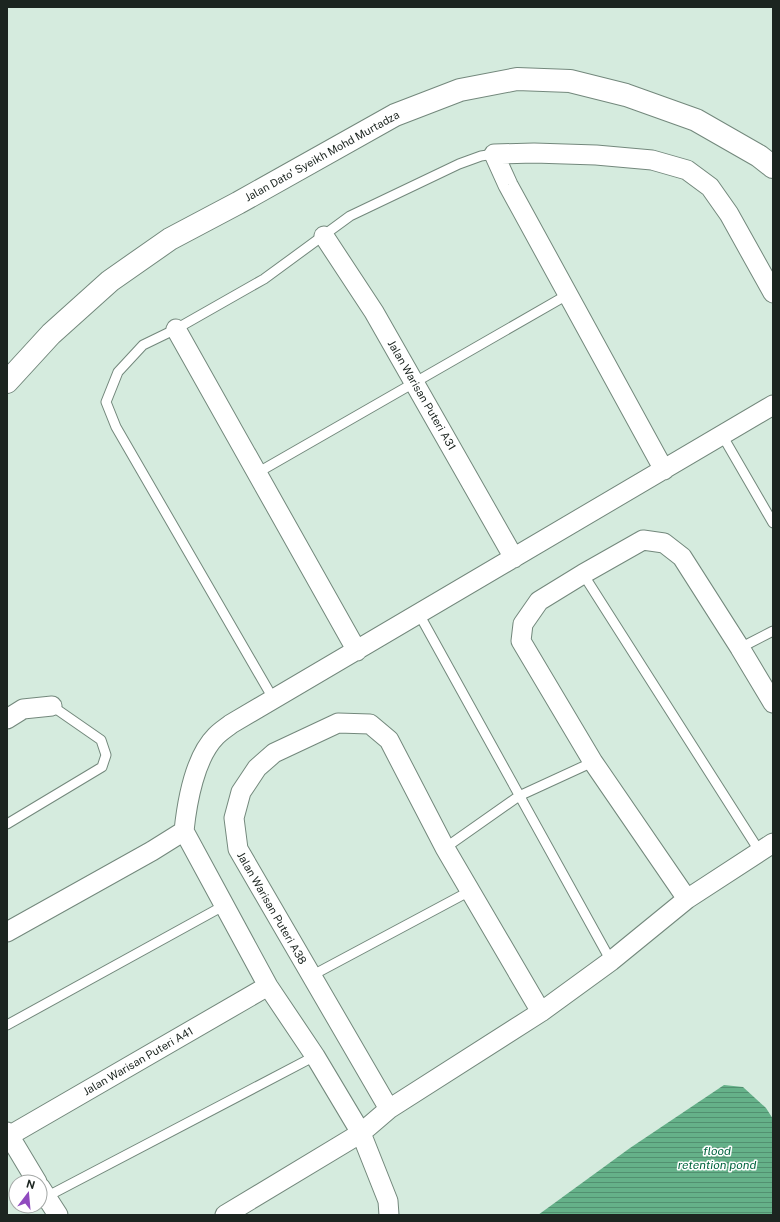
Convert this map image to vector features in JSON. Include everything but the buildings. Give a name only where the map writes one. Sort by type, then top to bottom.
[{"type":"main road","name":"Jalan Dato' Syeikh Mohd Murtadza","points":[[7,382],[51,334],[110,281],[170,239],[238,203],[395,115],[460,90],[517,79],[570,82],[626,95],[696,120],[759,156],[773,166]]},
{"type":"street","points":[[664,470],[567,295],[508,185],[494,154],[534,153],[596,155],[652,160],[687,170],[710,187],[714,192],[729,214],[773,293]]},
{"type":"street","name":"Jalan Warisan Puteri A31","points":[[324,236],[374,312],[514,558]]},
{"type":"street","points":[[176,329],[357,651]]},
{"type":"street","points":[[389,1215],[388,1201],[361,1133],[315,1056],[268,986],[184,831],[186,813],[200,760],[216,736],[231,724],[773,405]]},
{"type":"street","points":[[687,899],[593,762],[521,641],[523,624],[539,601],[583,574],[643,540],[664,543],[682,557],[773,703]]},
{"type":"street","points":[[7,718],[23,708],[52,706]]},
{"type":"street","name":"Jalan Warisan Puteri A38","points":[[389,1109],[238,849],[234,818],[241,792],[257,768],[274,753],[338,723],[370,724],[389,740],[445,848]]},
{"type":"street","points":[[7,932],[152,851],[184,831]]},
{"type":"street","points":[[225,1215],[361,1133],[389,1109],[541,1012],[611,961],[687,899],[767,847]]},
{"type":"street","points":[[445,848],[541,1012]]},
{"type":"street","name":"Jalan Warisan Puteri A41","points":[[8,1135],[268,986]]},
{"type":"street","points":[[8,1135],[32,1174]]},
{"type":"street","points":[[48,1200],[58,1215]]},
{"type":"lane","points":[[274,700],[116,427],[106,402],[118,372],[143,345],[176,329],[264,279],[350,216],[459,164],[481,156],[494,154]]},
{"type":"lane","points":[[256,472],[567,295]]},
{"type":"lane","points":[[722,435],[773,523]]},
{"type":"lane","points":[[583,574],[767,847]]},
{"type":"lane","points":[[419,614],[611,961]]},
{"type":"lane","points":[[740,648],[773,631]]},
{"type":"lane","points":[[7,824],[102,767],[106,755],[101,740],[52,706]]},
{"type":"lane","points":[[445,848],[519,796],[593,762]]},
{"type":"lane","points":[[311,976],[470,891]]},
{"type":"lane","points":[[7,1025],[225,905]]},
{"type":"lane","points":[[48,1186],[315,1056]]},
{"type":"water","name":"flood retention pond","points":[[724,1085],[743,1087],[766,1108],[773,1119],[773,1215],[538,1215],[630,1148]]}]
